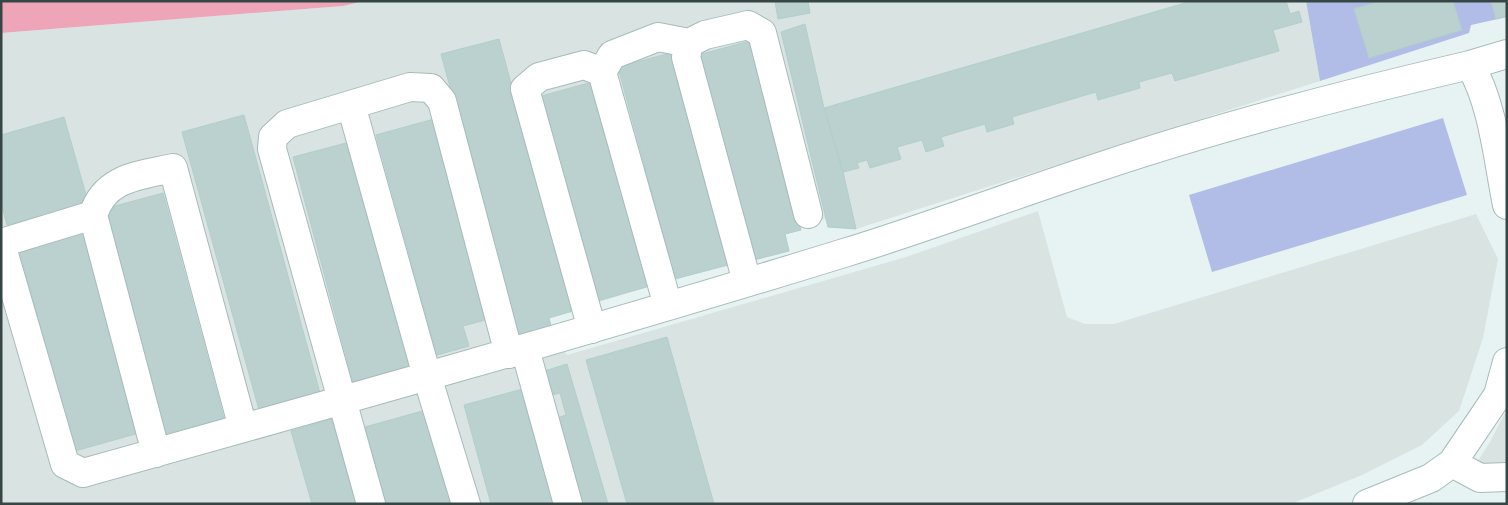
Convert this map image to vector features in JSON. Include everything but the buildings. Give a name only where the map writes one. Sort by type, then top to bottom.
[{"type":"street","points":[[668,306],[602,72],[612,55],[658,37],[690,43],[706,35],[748,25],[762,33],[808,214]]},
{"type":"street","points":[[690,43],[686,57],[747,282]]},
{"type":"street","points":[[93,215],[1,243],[66,464],[83,473],[517,351],[849,252],[1130,157],[1326,98],[1470,65],[1507,54]]},
{"type":"street","points":[[592,329],[525,89],[539,76],[584,65],[602,72]]},
{"type":"street","points":[[1470,65],[1479,80],[1488,114],[1507,205]]},
{"type":"street","points":[[371,504],[340,401],[272,149],[273,137],[287,124],[410,87],[431,88],[442,101],[517,351],[568,504]]},
{"type":"street","points":[[351,105],[427,376],[466,504]]},
{"type":"street","points":[[156,452],[93,215],[97,201],[114,184],[173,168],[243,428]]},
{"type":"street","points":[[1367,504],[1431,478],[1452,463],[1498,395],[1507,362]]},
{"type":"street","points":[[1452,463],[1480,478],[1507,477]]},
{"type":"shaded area","points":[[1,1],[364,1],[343,6],[1,33]]},
{"type":"shaded area","points":[[364,1],[1306,1],[1320,81],[856,229],[828,227],[825,219],[800,225],[801,230],[785,234],[789,251],[675,279],[671,264],[646,271],[650,286],[549,318],[552,330],[567,355],[906,257],[1038,211],[1067,317],[1085,324],[1114,324],[1476,214],[1498,259],[1483,338],[1459,411],[1422,445],[1362,475],[1291,504],[1,504],[1,33],[343,6]]},
{"type":"shaded area","points":[[1306,1],[1507,1],[1507,17],[1471,25],[1469,33],[1320,81]]},
{"type":"shaded area","points":[[1443,118],[1467,195],[1212,272],[1189,195]]},
{"type":"shaded area","points":[[1507,409],[1507,466],[1494,467],[1477,462],[1490,442]]}]
